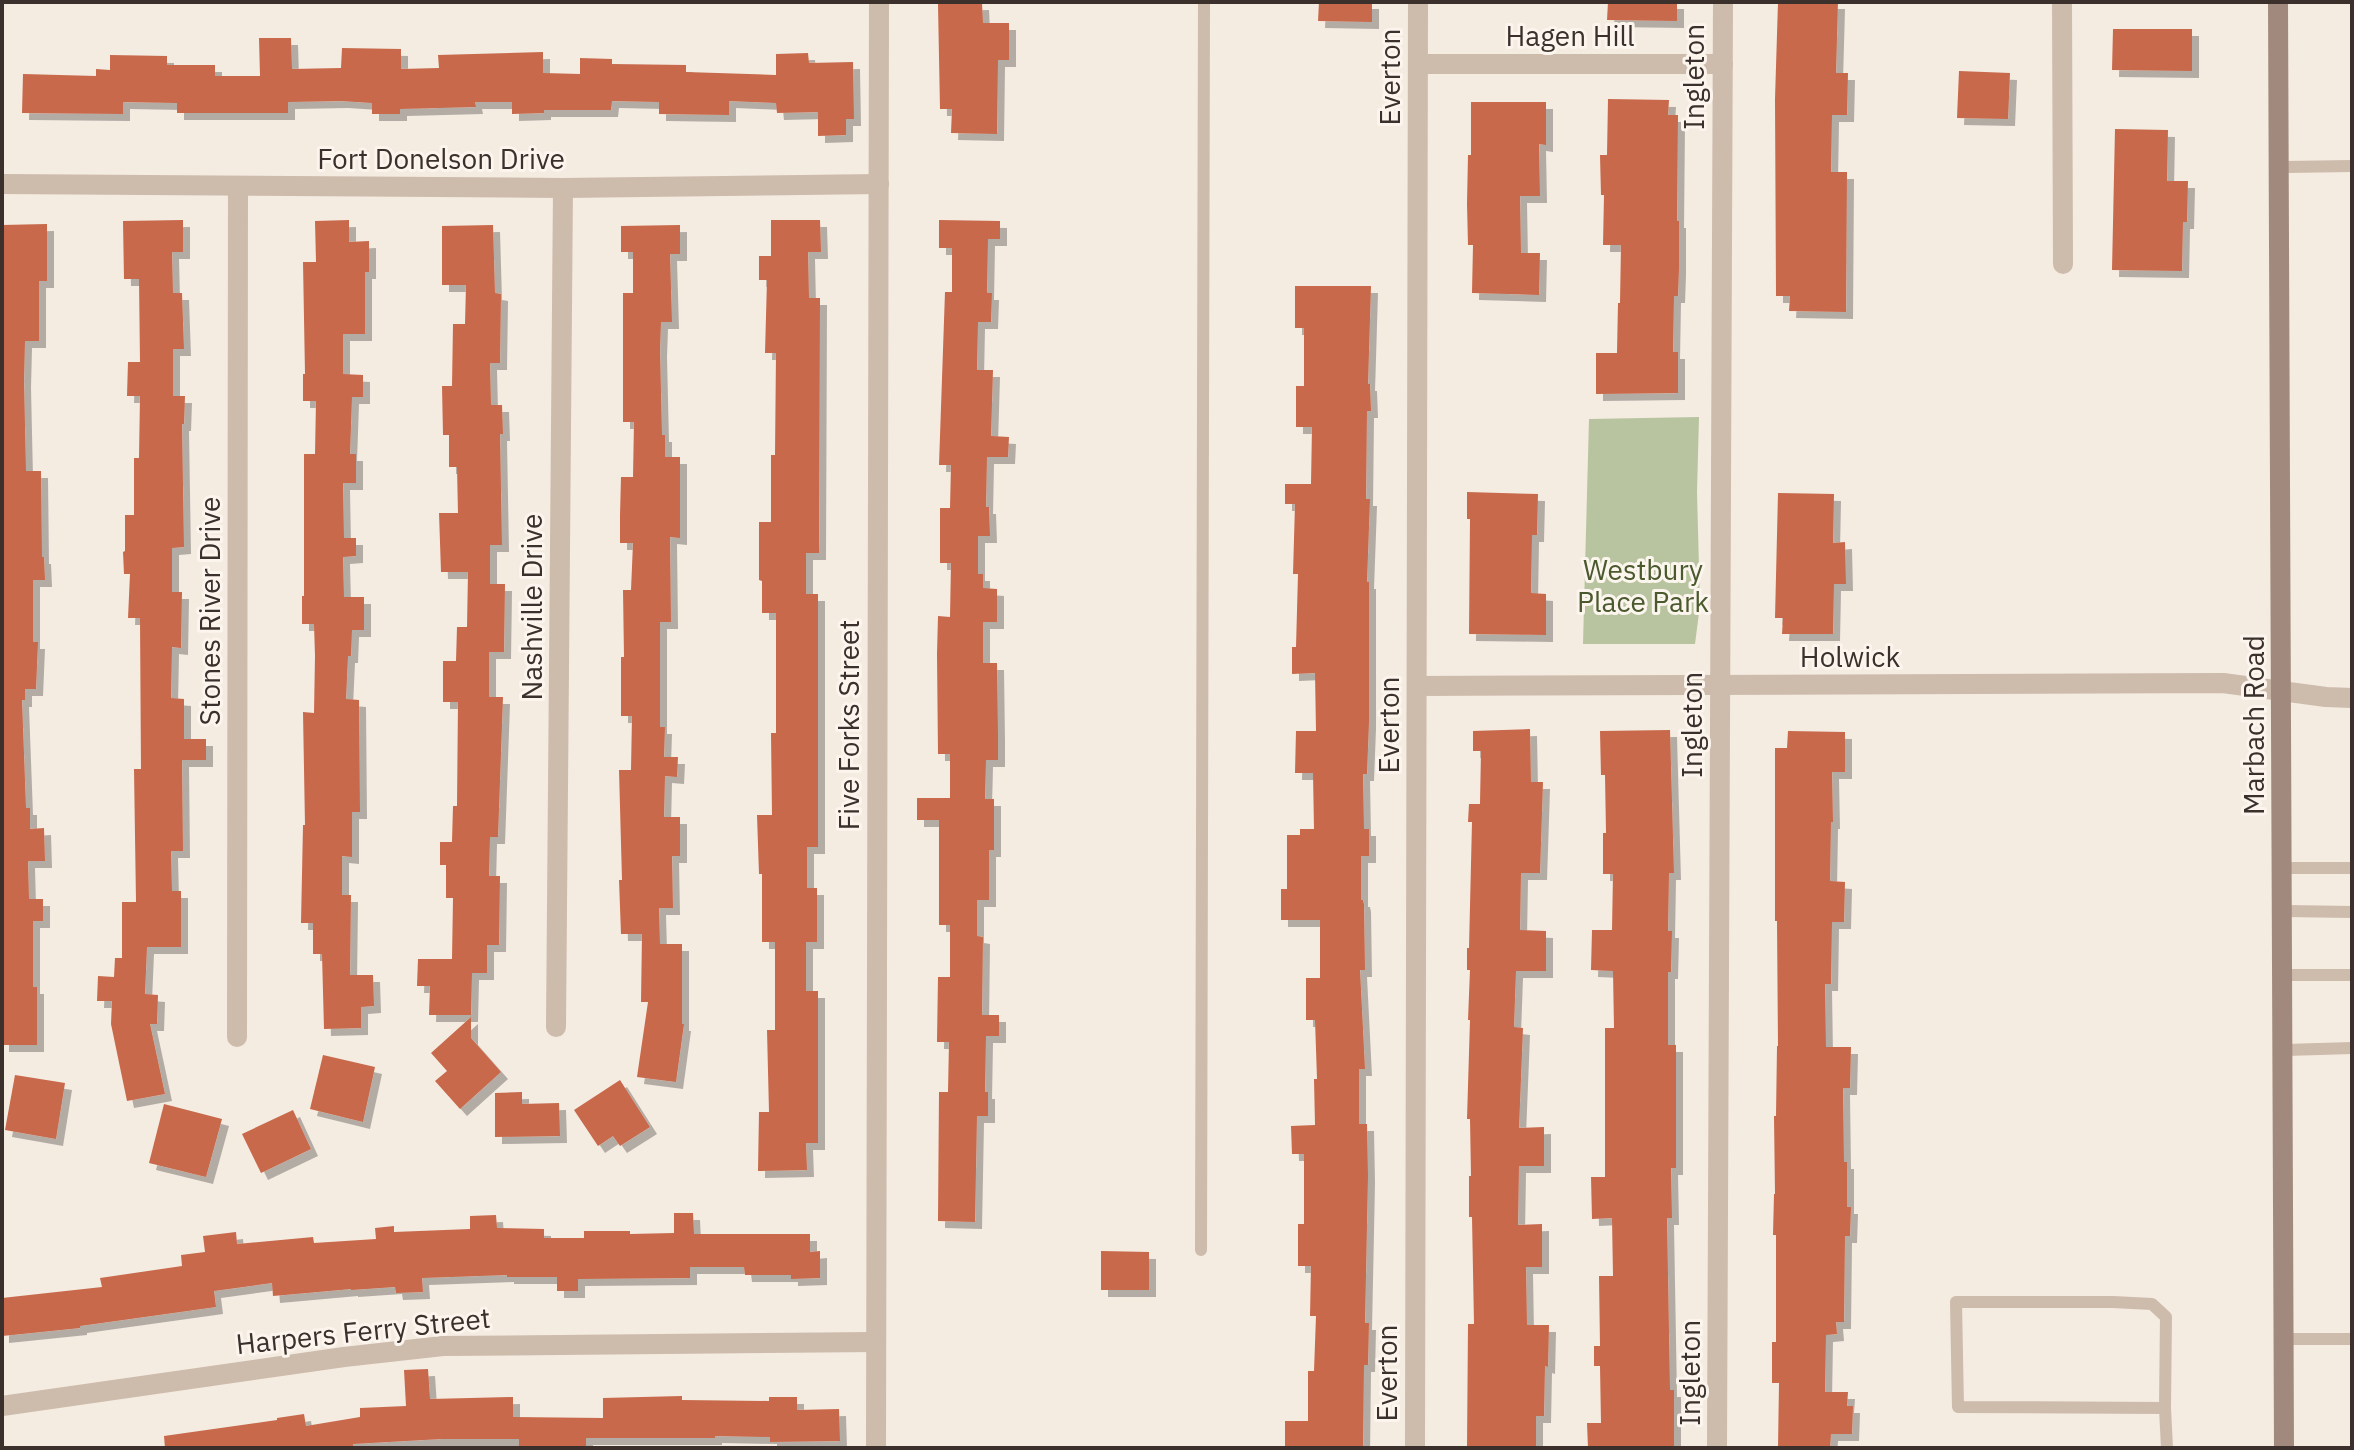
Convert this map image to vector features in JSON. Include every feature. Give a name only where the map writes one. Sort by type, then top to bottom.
[{"type":"main road","name":"Marbach Road","points":[[2278,2],[2284,1448]]},
{"type":"street","name":"Five Forks Street","points":[[876,1448],[879,2]]},
{"type":"street","name":"Everton","points":[[1415,1448],[1418,2]]},
{"type":"street","name":"Ingleton","points":[[1717,1448],[1723,2]]},
{"type":"street","points":[[2062,2],[2063,264]]},
{"type":"street","name":"Hagen Hill","points":[[1418,64],[1723,64]]},
{"type":"street","name":"Fort Donelson Drive","points":[[2,184],[563,188],[879,184]]},
{"type":"street","name":"Stones River Drive","points":[[237,1037],[238,186]]},
{"type":"street","name":"Nashville Drive","points":[[556,1027],[563,188]]},
{"type":"street","name":"Holwick","points":[[1417,686],[2223,683],[2352,698]]},
{"type":"street","name":"Harpers Ferry Street","points":[[2,1406],[344,1357],[443,1346],[876,1342]]},
{"type":"lane","points":[[1201,1250],[1204,2]]},
{"type":"lane","points":[[2278,167],[2352,166]]},
{"type":"lane","points":[[2283,868],[2352,868]]},
{"type":"lane","points":[[2283,911],[2352,912]]},
{"type":"lane","points":[[2283,975],[2352,975]]},
{"type":"lane","points":[[2283,1050],[2352,1048]]},
{"type":"lane","points":[[2165,1408],[1958,1407],[1956,1302],[2152,1304],[2166,1317],[2167,1448]]},
{"type":"lane","points":[[2284,1339],[2352,1339]]},
{"type":"green space","name":"Westbury Place Park","points":[[1699,417],[1700,605],[1695,644],[1583,644],[1589,419]]},
{"type":"building","points":[[1319,2],[1372,2],[1372,22],[1318,21]]},
{"type":"building","points":[[1608,2],[1677,2],[1677,21],[1607,20]]},
{"type":"building","points":[[1778,2],[1838,2],[1836,73],[1848,73],[1847,115],[1832,115],[1831,172],[1847,172],[1846,312],[1789,311],[1790,296],[1776,296]]},
{"type":"building","points":[[982,3],[983,23],[1009,23],[1009,60],[998,60],[997,134],[951,133],[952,109],[940,109],[938,4]]},
{"type":"building","points":[[2113,29],[2192,29],[2192,71],[2112,70]]},
{"type":"building","points":[[259,38],[291,38],[292,69],[341,68],[342,48],[401,49],[401,69],[439,68],[438,55],[543,52],[543,73],[580,74],[580,58],[612,59],[612,64],[686,65],[686,72],[776,75],[776,54],[808,53],[809,63],[853,62],[854,119],[846,119],[846,135],[818,136],[818,112],[777,113],[776,103],[729,101],[729,115],[659,114],[659,102],[612,101],[611,110],[544,110],[544,113],[512,114],[512,102],[475,102],[476,107],[400,109],[400,114],[372,114],[372,103],[341,101],[288,102],[288,113],[177,113],[177,103],[123,102],[123,114],[22,113],[23,74],[96,76],[96,69],[110,70],[110,55],[167,56],[167,65],[215,65],[215,76],[260,76]]},
{"type":"building","points":[[1959,71],[2010,73],[2008,119],[1957,118]]},
{"type":"building","points":[[1608,99],[1669,100],[1668,115],[1678,115],[1679,268],[1678,296],[1674,296],[1673,352],[1678,352],[1678,393],[1596,394],[1596,353],[1617,353],[1620,303],[1621,245],[1603,245],[1604,195],[1601,195],[1600,155],[1607,155]]},
{"type":"building","points":[[1471,102],[1546,102],[1546,145],[1539,144],[1540,196],[1520,196],[1521,253],[1540,253],[1539,295],[1472,293],[1473,245],[1468,245],[1467,204]]},
{"type":"building","points":[[2115,129],[2168,130],[2167,181],[2188,181],[2182,271],[2112,270]]},
{"type":"building","points":[[183,220],[183,252],[172,252],[173,293],[182,293],[184,349],[173,349],[173,396],[185,396],[182,424],[184,547],[172,548],[172,592],[182,592],[181,648],[172,647],[171,698],[184,699],[184,739],[206,739],[206,760],[182,760],[183,851],[171,851],[172,891],[181,891],[181,947],[147,947],[145,994],[158,995],[157,1024],[150,1024],[165,1094],[127,1101],[111,1024],[112,1001],[97,1001],[98,976],[114,977],[115,958],[122,958],[122,902],[136,902],[134,769],[141,769],[140,618],[128,618],[130,574],[124,574],[123,552],[125,515],[134,515],[134,458],[139,458],[140,396],[127,396],[128,362],[140,362],[139,279],[124,279],[123,221]]},
{"type":"building","points":[[349,220],[349,242],[369,241],[369,272],[365,272],[365,334],[343,334],[343,374],[363,375],[363,397],[352,397],[350,454],[356,454],[356,483],[343,483],[344,538],[356,538],[356,556],[343,557],[344,597],[364,597],[364,630],[352,630],[351,656],[348,656],[346,699],[359,700],[360,812],[352,812],[352,857],[342,856],[342,895],[351,895],[350,975],[373,975],[374,1006],[361,1007],[361,1028],[324,1029],[322,954],[313,954],[313,923],[301,923],[305,825],[303,712],[314,713],[315,656],[314,624],[302,624],[304,454],[315,454],[316,401],[303,401],[303,262],[316,262],[315,221]]},
{"type":"building","points":[[771,220],[820,220],[821,252],[808,252],[809,298],[820,298],[819,553],[806,553],[806,594],[818,594],[818,847],[807,847],[807,888],[817,888],[817,942],[806,942],[806,991],[818,991],[818,1143],[806,1143],[807,1170],[758,1171],[759,1112],[769,1112],[767,1030],[775,1030],[775,942],[762,942],[762,874],[759,874],[757,815],[772,815],[771,733],[776,733],[776,613],[762,613],[762,581],[759,580],[759,522],[771,522],[771,455],[775,455],[776,353],[765,353],[767,280],[759,280],[759,256],[771,256]]},
{"type":"building","points":[[939,220],[1000,221],[1000,239],[988,239],[987,293],[992,293],[991,322],[978,322],[977,370],[993,370],[991,436],[1009,437],[1008,457],[987,457],[986,507],[989,507],[990,536],[978,536],[978,574],[983,574],[983,588],[997,589],[997,622],[983,622],[983,663],[997,663],[998,760],[986,760],[985,799],[994,799],[994,850],[989,850],[989,900],[977,900],[977,936],[983,937],[982,1015],[999,1015],[999,1036],[986,1036],[988,1116],[977,1116],[975,1222],[938,1221],[939,1092],[948,1092],[949,1042],[937,1042],[938,977],[950,977],[950,925],[939,925],[939,820],[917,820],[917,798],[950,798],[950,754],[938,754],[937,654],[938,616],[950,617],[951,563],[940,563],[940,508],[950,508],[951,465],[939,465],[945,292],[952,292],[952,248],[939,248]]},
{"type":"building","points":[[47,224],[47,281],[39,281],[39,341],[25,341],[24,381],[26,471],[41,471],[45,580],[33,580],[33,642],[38,642],[36,689],[25,689],[25,700],[22,700],[26,808],[30,808],[30,829],[44,828],[45,861],[28,861],[29,899],[43,899],[43,921],[33,921],[37,1045],[2,1045],[2,225]]},
{"type":"building","points":[[493,225],[495,293],[501,294],[500,363],[490,363],[491,405],[502,405],[503,434],[500,434],[502,545],[490,545],[490,584],[505,584],[504,652],[489,652],[489,697],[503,697],[498,837],[490,837],[489,876],[500,876],[499,945],[487,945],[487,973],[472,973],[471,1015],[429,1015],[430,986],[417,986],[418,959],[452,959],[453,898],[446,898],[446,865],[440,865],[440,842],[452,842],[453,806],[457,806],[458,702],[443,702],[443,661],[456,661],[457,627],[467,627],[468,572],[441,572],[439,513],[458,513],[457,467],[449,467],[449,435],[443,435],[442,386],[452,386],[453,324],[465,324],[466,285],[442,285],[442,226]]},
{"type":"building","points":[[680,225],[680,254],[670,254],[672,322],[661,322],[660,350],[665,457],[680,457],[680,538],[670,537],[671,622],[660,622],[660,727],[665,727],[664,757],[678,757],[677,777],[665,776],[664,817],[680,817],[680,856],[672,856],[673,908],[659,908],[660,944],[682,944],[684,1024],[676,1082],[637,1077],[648,1002],[641,1002],[642,934],[621,934],[619,770],[631,770],[632,716],[621,716],[623,590],[631,590],[633,543],[620,543],[620,516],[621,477],[633,477],[634,422],[623,422],[623,293],[633,293],[633,252],[621,252],[621,226]]},
{"type":"building","points":[[1295,286],[1371,286],[1368,384],[1371,411],[1367,411],[1366,499],[1370,499],[1367,582],[1369,722],[1367,774],[1363,774],[1364,829],[1369,829],[1369,856],[1361,856],[1365,970],[1360,970],[1365,1069],[1359,1069],[1359,1124],[1367,1124],[1368,1176],[1365,1323],[1369,1323],[1368,1365],[1364,1365],[1363,1448],[1285,1448],[1285,1421],[1308,1421],[1308,1371],[1314,1371],[1316,1316],[1310,1316],[1311,1266],[1298,1266],[1298,1224],[1304,1224],[1304,1154],[1292,1154],[1291,1126],[1315,1125],[1315,1020],[1306,1020],[1306,978],[1320,978],[1320,920],[1281,920],[1281,889],[1287,889],[1287,835],[1300,835],[1300,829],[1314,829],[1313,773],[1295,773],[1296,731],[1316,731],[1315,673],[1292,674],[1298,574],[1293,574],[1295,504],[1285,504],[1285,484],[1311,484],[1312,427],[1296,427],[1296,386],[1304,386],[1304,328],[1295,328]]},
{"type":"building","points":[[1467,492],[1538,494],[1537,535],[1532,535],[1531,593],[1546,594],[1546,635],[1469,634],[1470,519],[1467,519]]},
{"type":"building","points":[[1778,493],[1834,494],[1833,543],[1845,542],[1846,584],[1834,584],[1833,634],[1782,634],[1783,618],[1775,618]]},
{"type":"building","points":[[1530,729],[1531,782],[1543,782],[1540,873],[1521,873],[1520,930],[1546,931],[1546,971],[1516,971],[1514,1027],[1523,1028],[1519,1128],[1544,1127],[1544,1166],[1519,1166],[1518,1225],[1542,1224],[1542,1267],[1526,1267],[1527,1325],[1549,1325],[1544,1416],[1536,1416],[1536,1448],[1467,1448],[1468,1324],[1474,1324],[1472,1217],[1469,1217],[1470,1119],[1467,1119],[1470,970],[1467,970],[1467,948],[1472,822],[1468,822],[1469,804],[1480,804],[1481,751],[1473,751],[1473,731]]},
{"type":"building","points":[[1670,730],[1674,873],[1669,873],[1668,931],[1672,931],[1671,972],[1668,972],[1668,1045],[1676,1045],[1676,1168],[1671,1168],[1672,1218],[1667,1218],[1674,1448],[1588,1448],[1587,1423],[1601,1423],[1600,1366],[1594,1366],[1594,1346],[1600,1346],[1599,1276],[1613,1276],[1612,1218],[1592,1219],[1591,1177],[1605,1177],[1605,1028],[1614,1028],[1613,971],[1591,970],[1592,930],[1612,930],[1613,874],[1603,874],[1605,775],[1601,775],[1600,731]]},
{"type":"building","points":[[1788,731],[1845,732],[1845,772],[1832,772],[1830,881],[1845,882],[1844,922],[1832,922],[1831,984],[1825,984],[1826,1047],[1851,1047],[1850,1088],[1843,1088],[1847,1207],[1851,1207],[1850,1236],[1845,1236],[1844,1322],[1836,1322],[1837,1334],[1826,1335],[1825,1392],[1848,1392],[1847,1406],[1853,1406],[1852,1434],[1831,1434],[1830,1448],[1778,1448],[1779,1383],[1772,1383],[1772,1342],[1776,1342],[1776,1235],[1773,1235],[1778,1046],[1775,748],[1787,748]]},
{"type":"building","points":[[471,1017],[471,1038],[501,1072],[460,1109],[435,1081],[447,1071],[431,1053]]},
{"type":"building","points":[[323,1055],[375,1067],[363,1122],[310,1109]]},
{"type":"building","points":[[15,1075],[65,1083],[56,1139],[5,1130]]},
{"type":"building","points":[[620,1080],[650,1127],[620,1146],[613,1136],[598,1146],[574,1110]]},
{"type":"building","points":[[522,1092],[522,1104],[559,1103],[560,1136],[495,1137],[495,1093]]},
{"type":"building","points":[[164,1104],[222,1119],[206,1177],[149,1163]]},
{"type":"building","points":[[293,1110],[311,1149],[261,1173],[242,1134]]},
{"type":"building","points":[[674,1213],[693,1213],[694,1234],[810,1234],[810,1252],[820,1251],[820,1278],[745,1275],[744,1267],[690,1267],[690,1278],[578,1279],[578,1291],[557,1291],[557,1277],[507,1275],[422,1278],[423,1292],[396,1293],[395,1287],[273,1296],[272,1283],[214,1291],[216,1307],[80,1328],[2,1336],[2,1298],[102,1287],[100,1278],[182,1266],[181,1255],[205,1252],[203,1236],[236,1232],[237,1244],[313,1237],[314,1243],[376,1239],[375,1228],[394,1226],[394,1232],[470,1229],[470,1216],[496,1215],[497,1228],[544,1229],[544,1238],[584,1238],[584,1231],[674,1233]]},
{"type":"building","points":[[1101,1251],[1149,1252],[1149,1290],[1101,1290]]},
{"type":"building","points":[[428,1369],[430,1399],[513,1397],[513,1417],[603,1418],[603,1398],[682,1396],[682,1400],[769,1401],[769,1397],[797,1397],[797,1410],[839,1409],[840,1441],[770,1442],[770,1437],[715,1436],[586,1438],[586,1448],[519,1448],[519,1439],[441,1439],[353,1444],[354,1448],[165,1448],[164,1436],[304,1414],[306,1426],[360,1417],[360,1408],[406,1406],[404,1370]]}]
